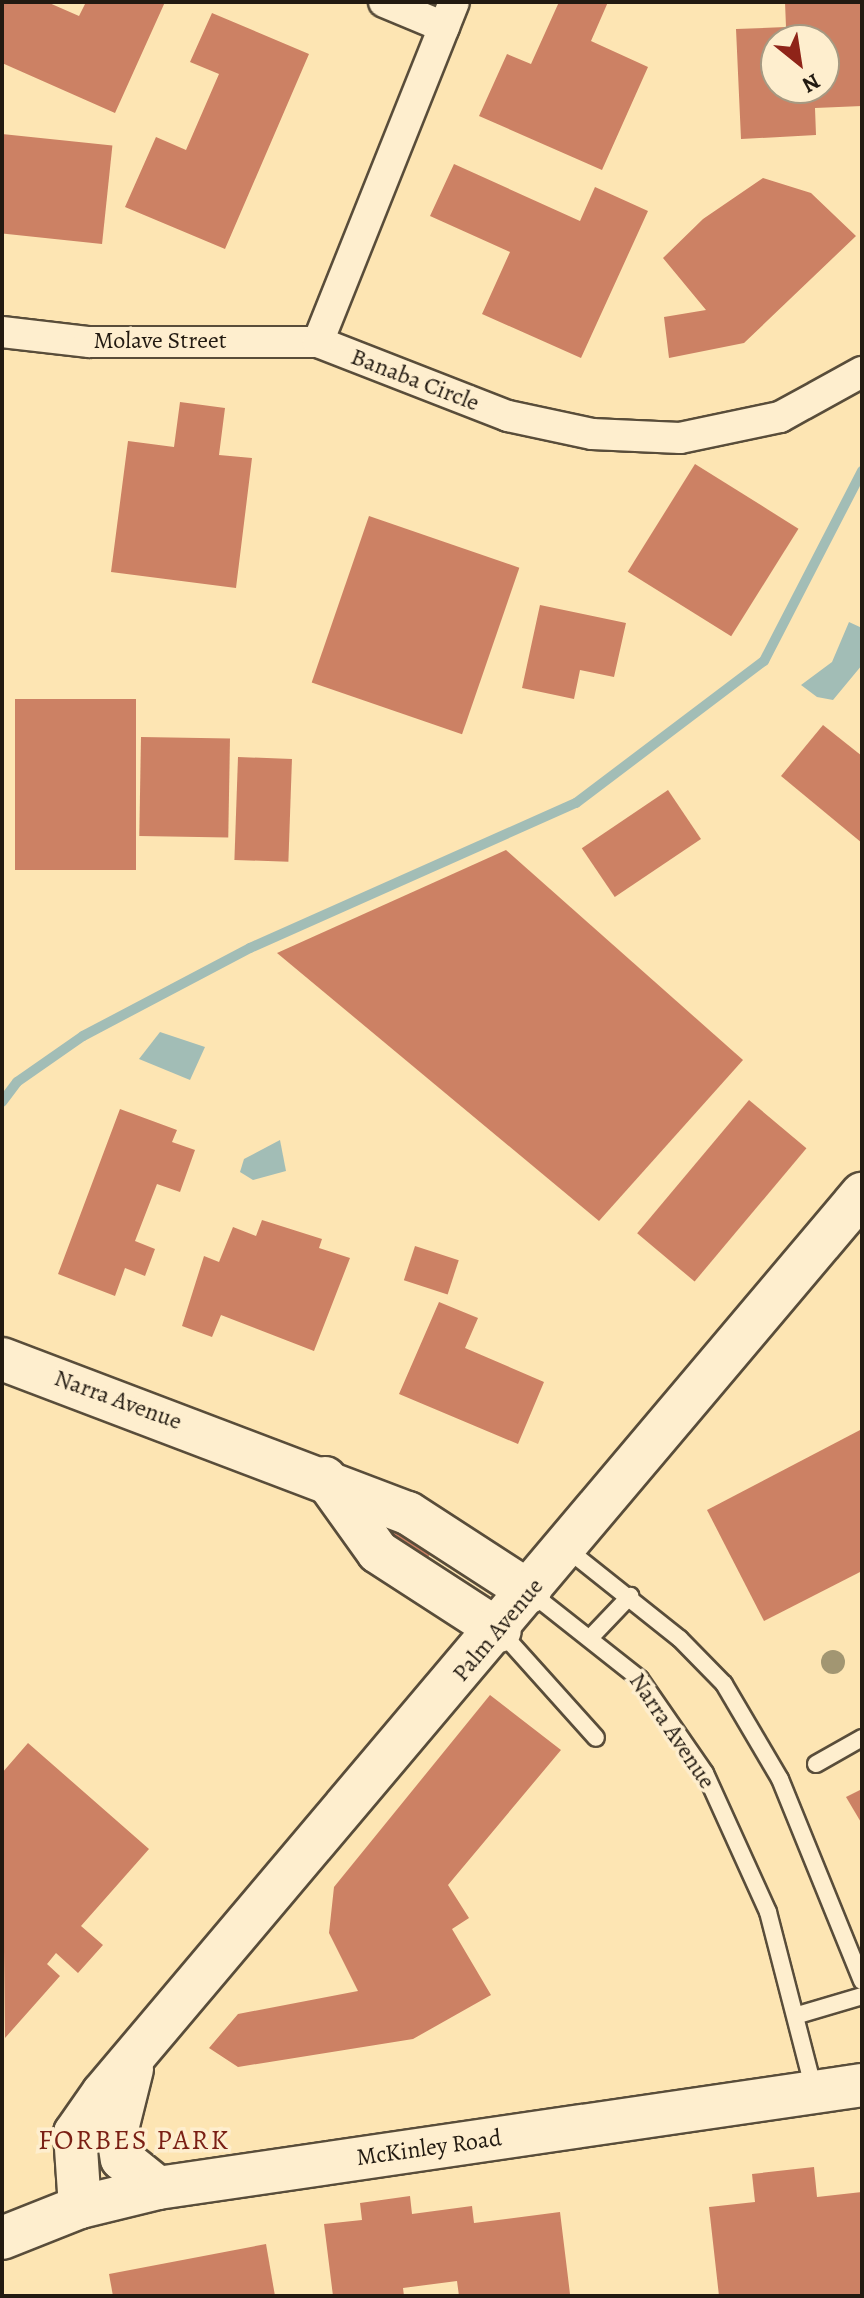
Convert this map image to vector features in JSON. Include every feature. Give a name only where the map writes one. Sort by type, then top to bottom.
[{"type":"street","points":[[318,342],[449,14],[384,2]]},
{"type":"street","name":"Molave Street","points":[[2,332],[89,342],[318,342]]},
{"type":"street","name":"Banaba Circle","points":[[318,342],[508,416],[592,434],[680,438],[780,417],[862,372]]},
{"type":"street","name":"Palm Avenue","points":[[80,2207],[75,2133],[500,1631],[862,1194]]},
{"type":"street","name":"Narra Avenue","points":[[2,1359],[324,1477],[408,1513],[530,1592]]},
{"type":"street","points":[[324,1477],[378,1552],[500,1631]]},
{"type":"street","name":"Palm Avenue","points":[[134,2064],[117,2129],[122,2159],[158,2188]]},
{"type":"street","name":"McKinley Road","points":[[2,2238],[80,2207],[158,2188],[862,2085]]},
{"type":"lane","points":[[567,1549],[630,1596],[724,1684],[780,1779],[862,1981]]},
{"type":"lane","name":"Narra Avenue","points":[[530,1592],[591,1637],[640,1679],[705,1773],[768,1912],[798,2015],[814,2090]]},
{"type":"lane","points":[[591,1637],[630,1596]]},
{"type":"lane","points":[[500,1631],[596,1738]]},
{"type":"lane","points":[[816,1764],[862,1738]]},
{"type":"lane","points":[[798,2015],[862,1996]]},
{"type":"water","points":[[849,622],[862,628],[862,665],[833,700],[817,697],[801,685],[832,662]]},
{"type":"water","points":[[160,1032],[205,1047],[190,1080],[139,1059]]},
{"type":"water","points":[[280,1140],[286,1171],[253,1180],[240,1172],[244,1159]]},
{"type":"building","points":[[2,2],[47,2],[79,16],[86,2],[165,2],[115,113],[2,63]]},
{"type":"building","points":[[559,2],[608,2],[591,41],[648,67],[602,170],[479,116],[507,54],[531,64]]},
{"type":"building","points":[[785,2],[862,2],[862,106],[815,108],[816,135],[741,139],[736,29],[760,28],[760,104],[840,104],[840,24],[786,24]]},
{"type":"building","points":[[212,13],[309,54],[225,249],[125,207],[156,137],[186,150],[219,74],[190,62]]},
{"type":"building","points":[[2,134],[112,146],[102,244],[2,234]]},
{"type":"building","points":[[454,164],[580,221],[595,187],[648,211],[581,358],[482,314],[510,252],[430,216]]},
{"type":"building","points":[[763,178],[811,193],[856,236],[744,343],[669,358],[664,317],[706,310],[663,258],[703,219]]},
{"type":"building","points":[[180,402],[225,408],[219,455],[252,458],[236,588],[111,572],[128,441],[174,447]]},
{"type":"building","points":[[695,464],[798,529],[731,636],[628,572]]},
{"type":"building","points":[[369,516],[519,568],[462,734],[312,682]]},
{"type":"building","points":[[540,605],[626,623],[614,677],[580,670],[574,699],[522,688]]},
{"type":"building","points":[[15,699],[136,699],[136,870],[15,870]]},
{"type":"building","points":[[823,725],[862,756],[862,843],[781,776]]},
{"type":"building","points":[[141,737],[230,739],[228,838],[139,836]]},
{"type":"building","points":[[238,757],[292,759],[288,862],[234,860]]},
{"type":"building","points":[[668,790],[701,839],[615,897],[582,848]]},
{"type":"building","points":[[506,850],[743,1060],[599,1221],[277,953]]},
{"type":"building","points":[[749,1100],[806,1148],[695,1282],[637,1233]]},
{"type":"building","points":[[120,1109],[177,1130],[172,1142],[195,1150],[180,1192],[157,1184],[135,1241],[155,1249],[145,1276],[125,1268],[115,1296],[58,1274]]},
{"type":"building","points":[[262,1220],[322,1239],[319,1248],[350,1258],[314,1351],[221,1315],[212,1337],[182,1326],[204,1256],[219,1262],[233,1227],[256,1236]]},
{"type":"building","points":[[415,1246],[459,1260],[448,1294],[404,1280]]},
{"type":"building","points":[[439,1302],[478,1318],[465,1348],[544,1382],[518,1444],[399,1394]]},
{"type":"building","points":[[862,1429],[862,1571],[764,1621],[707,1510]]},
{"type":"building","points":[[395,1518],[436,1545],[421,1568],[380,1541]]},
{"type":"building","points":[[490,1695],[561,1750],[448,1885],[469,1918],[452,1929],[491,1995],[413,2039],[238,2067],[209,2048],[238,2014],[358,1991],[329,1933],[334,1887]]},
{"type":"building","points":[[28,1743],[149,1849],[81,1926],[103,1945],[78,1973],[56,1953],[47,1964],[60,1976],[5,2038],[2,1773]]},
{"type":"building","points":[[862,1789],[862,1824],[846,1797]]},
{"type":"building","points":[[814,2167],[817,2197],[862,2192],[862,2296],[719,2296],[709,2207],[755,2202],[752,2174]]},
{"type":"building","points":[[410,2196],[412,2214],[472,2206],[474,2223],[560,2212],[570,2294],[459,2296],[457,2281],[403,2288],[404,2296],[333,2296],[324,2224],[362,2220],[360,2203]]},
{"type":"building","points":[[266,2244],[275,2296],[113,2296],[109,2274]]},
{"type":"waterway","points":[[2,1102],[17,1082],[83,1036],[250,948],[576,803],[764,661],[862,471]]},
{"type":"district","name":"FORBES PARK","points":[[134,2140]]}]
